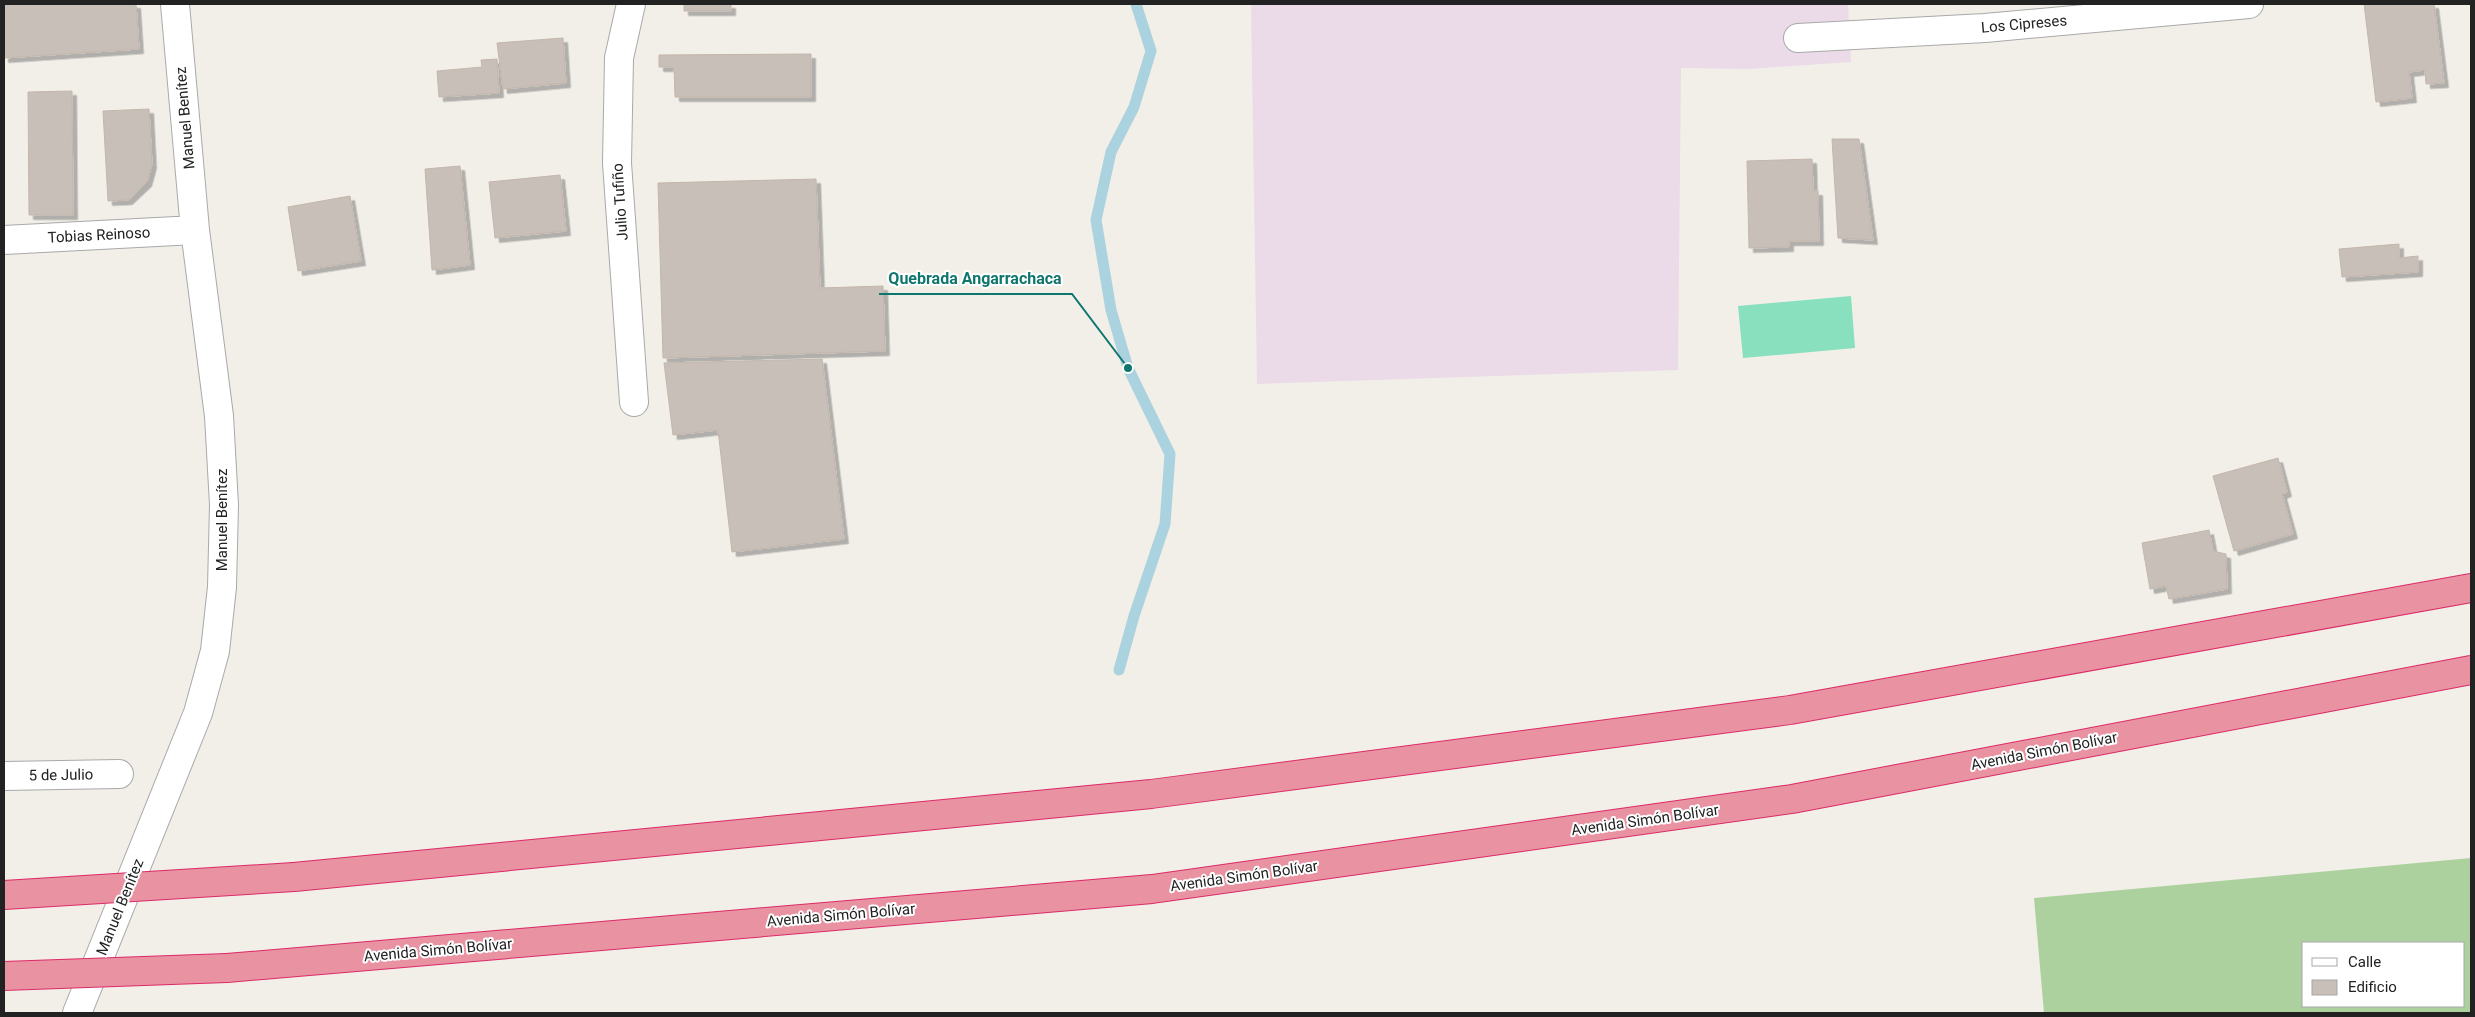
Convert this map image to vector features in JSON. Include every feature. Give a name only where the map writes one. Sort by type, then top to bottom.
[{"type":"highway","points":[[4,894],[294,876],[1151,794],[1780,712],[2471,588]]},
{"type":"highway","name":"Avenida Simón Bolívar","points":[[4,976],[227,968],[1152,889],[1792,800],[2471,670]]},
{"type":"street","name":"Manuel Benítez","points":[[77,1013],[198,713],[215,651],[222,587],[224,504],[219,416],[195,230],[175,4]]},
{"type":"street","name":"Julio Tufiño","points":[[631,4],[619,58],[617,163],[634,402]]},
{"type":"street","name":"Los Cipreses","points":[[1798,38],[1985,28],[2249,4]]},
{"type":"street","name":"Tobias Reinoso","points":[[4,240],[195,230]]},
{"type":"street","name":"5 de Julio","points":[[4,776],[119,774]]},
{"type":"shaded area","points":[[1251,4],[1848,4],[1851,62],[1747,69],[1681,68],[1678,370],[1257,384]]},
{"type":"green space","points":[[1851,296],[1855,348],[1743,358],[1738,306]]},
{"type":"green space","points":[[2471,858],[2471,1013],[2044,1013],[2034,898]]},
{"type":"building","points":[[4,4],[136,4],[139,49],[4,58]]},
{"type":"building","points":[[684,4],[731,4],[731,11],[684,11]]},
{"type":"building","points":[[2364,4],[2434,4],[2444,83],[2426,84],[2425,70],[2409,72],[2412,98],[2376,102]]},
{"type":"building","points":[[563,38],[566,83],[503,89],[497,43]]},
{"type":"building","points":[[811,54],[811,97],[675,97],[674,67],[659,67],[659,55]]},
{"type":"building","points":[[497,59],[499,93],[439,97],[437,71],[482,67],[481,60]]},
{"type":"building","points":[[72,91],[73,215],[29,215],[28,92]]},
{"type":"building","points":[[149,109],[152,164],[147,182],[128,200],[108,201],[103,111]]},
{"type":"building","points":[[1832,139],[1859,139],[1873,240],[1838,238]]},
{"type":"building","points":[[1812,159],[1813,191],[1818,191],[1819,241],[1789,241],[1789,247],[1749,248],[1747,161]]},
{"type":"building","points":[[460,166],[470,265],[432,270],[425,169]]},
{"type":"building","points":[[560,175],[566,231],[495,238],[489,182]]},
{"type":"building","points":[[816,179],[820,288],[883,286],[885,351],[663,358],[658,183]]},
{"type":"building","points":[[350,196],[361,261],[298,271],[288,207]]},
{"type":"building","points":[[2399,244],[2399,258],[2418,256],[2418,272],[2342,277],[2339,249]]},
{"type":"building","points":[[822,359],[844,539],[732,552],[718,430],[673,435],[664,363]]},
{"type":"building","points":[[2278,458],[2287,492],[2282,494],[2293,534],[2234,551],[2213,476]]},
{"type":"building","points":[[2209,530],[2213,551],[2226,554],[2227,589],[2169,599],[2166,586],[2150,589],[2142,543]]},
{"type":"waterway","points":[[1119,670],[1134,616],[1165,524],[1170,454],[1128,368],[1111,310],[1096,220],[1111,152],[1134,107],[1151,51],[1136,4]]},
{"type":"place","name":"Quebrada Angarrachaca","points":[[1128,368]]}]
